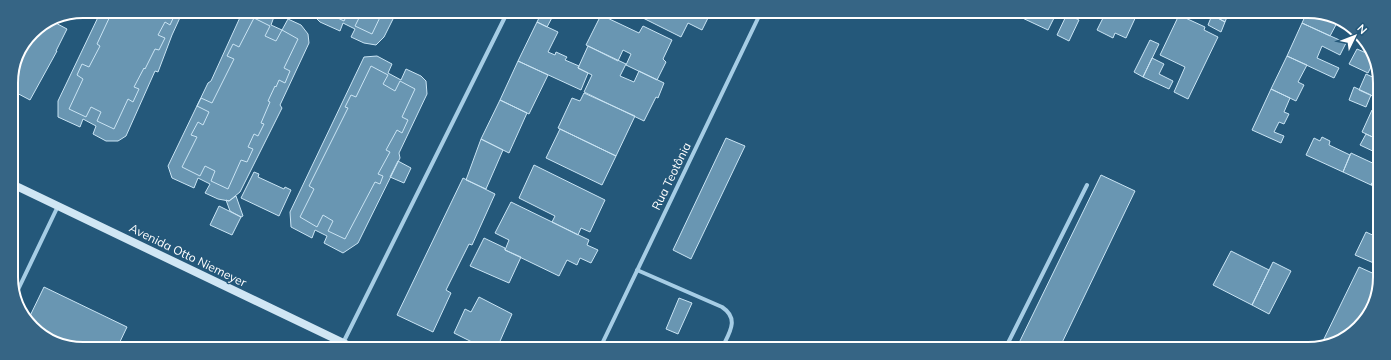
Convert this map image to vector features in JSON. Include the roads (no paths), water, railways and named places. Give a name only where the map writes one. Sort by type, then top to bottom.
[{"type":"main road","name":"Avenida Otto Niemeyer","points":[[18,187],[342,342]]},
{"type":"street","points":[[344,342],[505,18]]},
{"type":"street","name":"Rua Teotônia","points":[[603,342],[758,18]]},
{"type":"street","points":[[1008,342],[1087,185]]},
{"type":"street","points":[[19,288],[59,206]]},
{"type":"street","points":[[637,270],[728,311],[732,324],[731,330],[725,342]]}]
